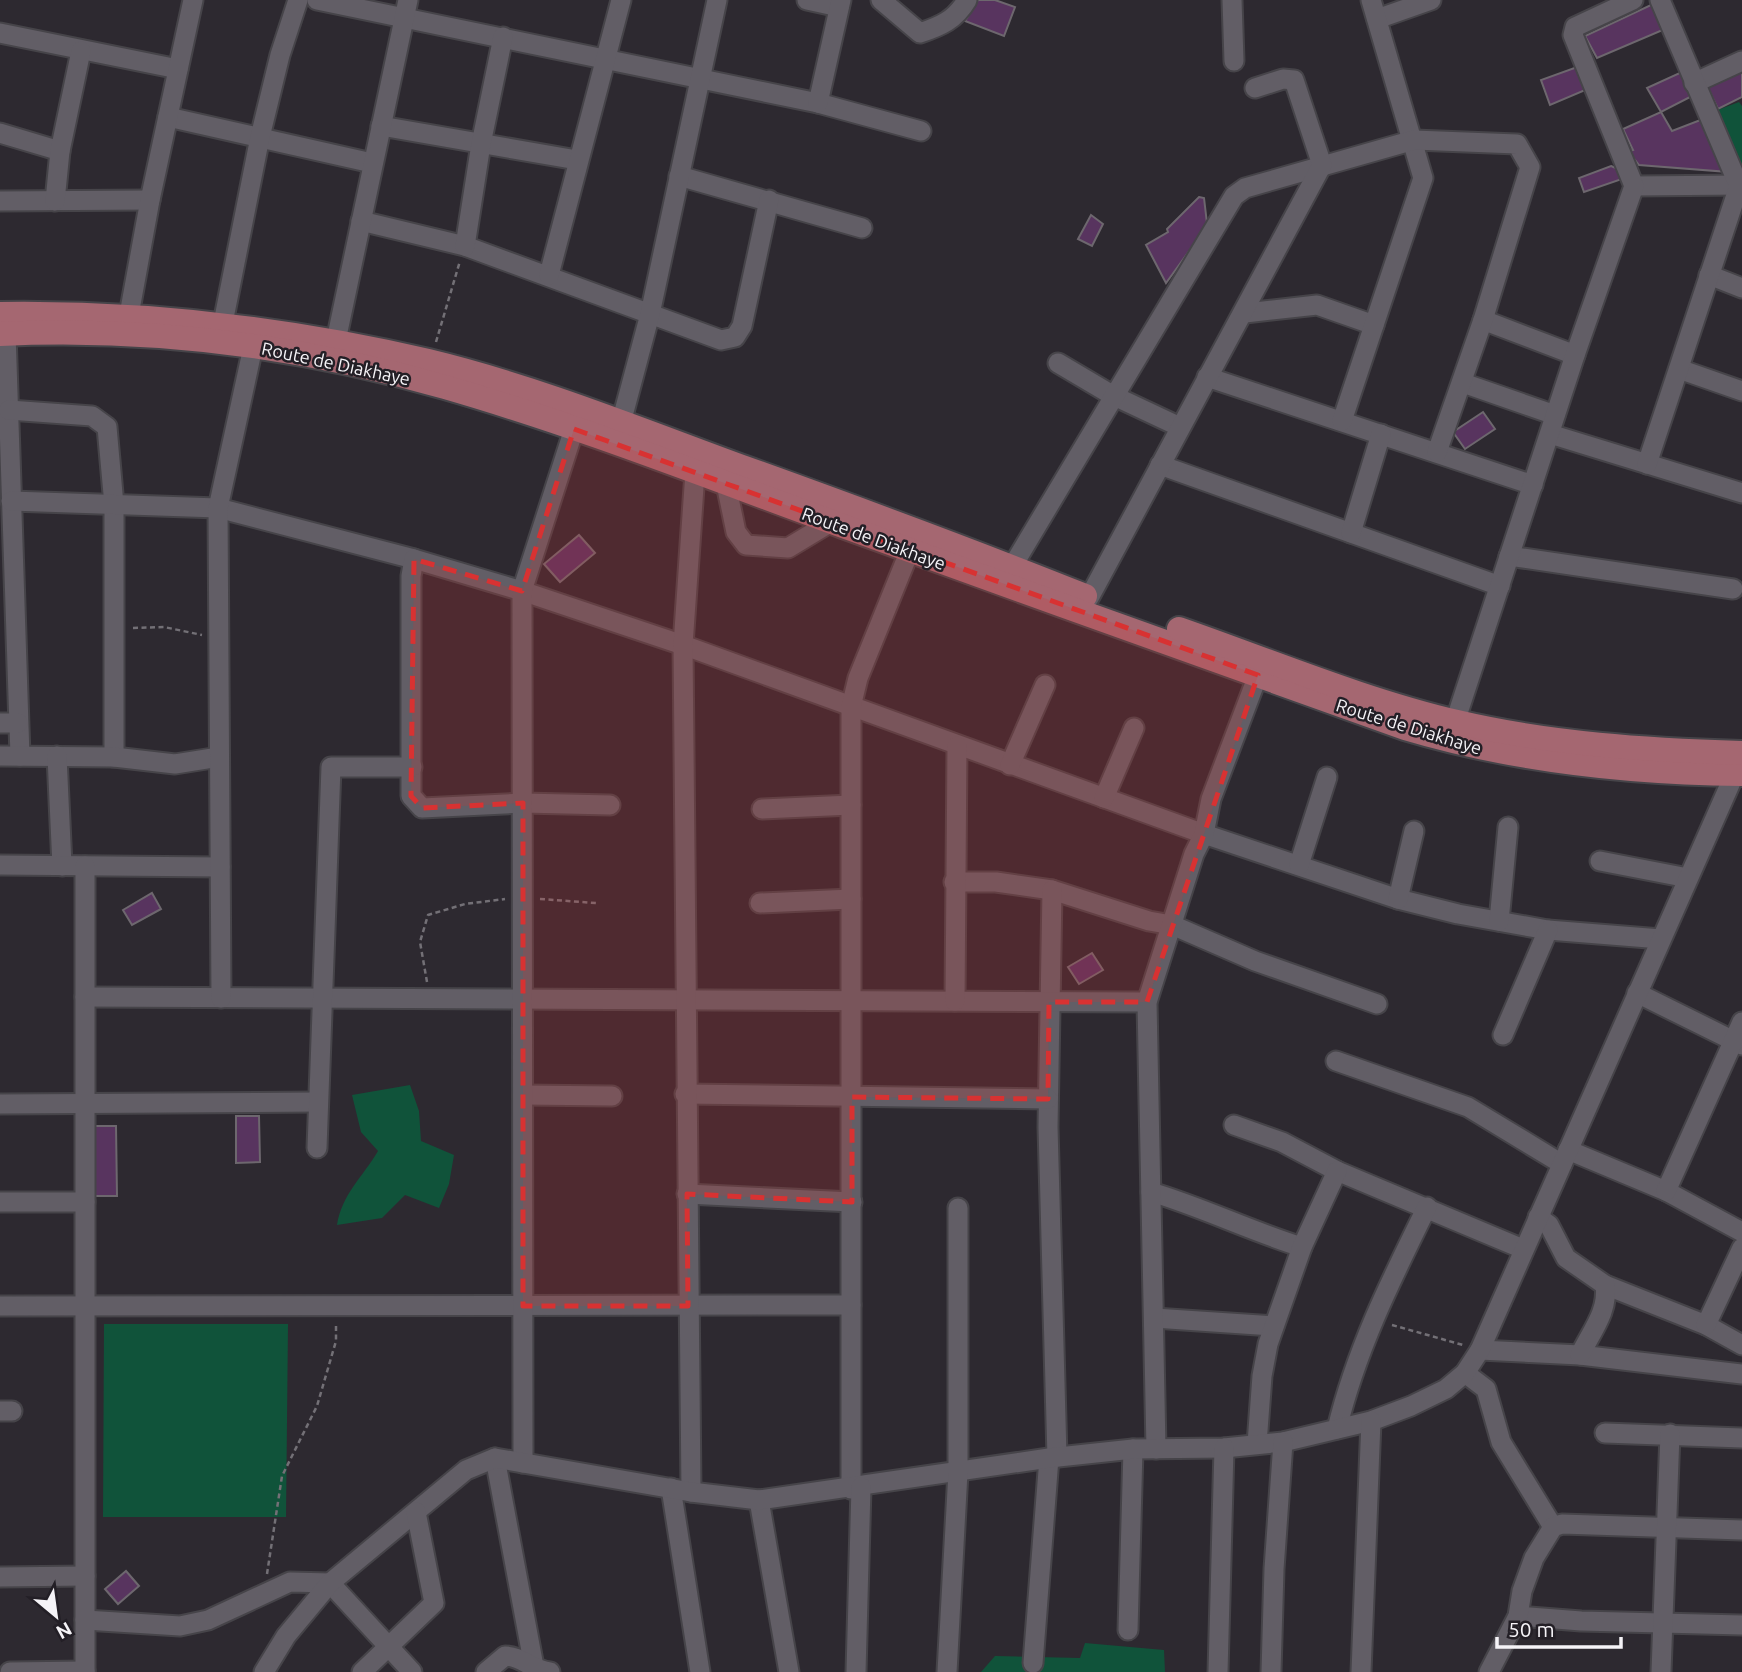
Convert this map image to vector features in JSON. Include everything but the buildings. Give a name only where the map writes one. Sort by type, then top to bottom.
[{"type":"main road","name":"Route de Diakhaye","points":[[2,327],[130,315],[223,323],[335,351],[574,429],[696,461],[1012,567],[1089,598],[1455,722],[1521,734],[1740,764]]},
{"type":"main road","name":"Route de Diakhaye","points":[[2,327],[335,351],[430,362],[621,422],[696,461],[726,484],[1405,728],[1492,751],[1560,761],[1740,764]]},
{"type":"street","points":[[130,315],[150,200],[193,0]]},
{"type":"street","points":[[223,323],[260,137],[280,55],[298,0]]},
{"type":"street","points":[[317,0],[406,8],[503,37],[818,103],[921,131]]},
{"type":"street","points":[[549,275],[577,160],[608,60],[621,0]]},
{"type":"street","points":[[621,422],[650,314],[716,0]]},
{"type":"street","points":[[807,0],[840,4],[818,103]]},
{"type":"street","points":[[881,0],[920,33],[945,25],[958,14],[967,0]]},
{"type":"street","points":[[1232,0],[1234,61]]},
{"type":"street","points":[[1342,421],[1423,178],[1414,139],[1374,9],[1431,0]]},
{"type":"street","points":[[1455,722],[1574,355],[1634,186],[1573,35],[1575,27],[1582,22],[1633,0]]},
{"type":"street","points":[[1647,464],[1741,186],[1660,0]]},
{"type":"street","points":[[335,351],[406,8]]},
{"type":"street","points":[[0,33],[178,69]]},
{"type":"street","points":[[465,246],[481,144],[503,37]]},
{"type":"street","points":[[55,201],[60,150],[81,51]]},
{"type":"street","points":[[1694,83],[1742,61]]},
{"type":"street","points":[[1089,598],[1207,377],[1245,313],[1322,165],[1294,80],[1283,79],[1255,88]]},
{"type":"street","points":[[168,117],[372,163]]},
{"type":"street","points":[[381,126],[577,160]]},
{"type":"street","points":[[0,133],[60,150]]},
{"type":"street","points":[[1012,567],[1112,395],[1234,196],[1245,188],[1414,139],[1517,144],[1530,167],[1463,383],[1437,452]]},
{"type":"street","points":[[679,176],[862,228]]},
{"type":"street","points":[[1634,186],[1741,186]]},
{"type":"street","points":[[0,201],[150,200]]},
{"type":"street","points":[[361,220],[465,246],[721,340],[734,337],[743,326],[769,200]]},
{"type":"street","points":[[1709,275],[1742,288]]},
{"type":"street","points":[[1245,313],[1317,305],[1374,325]]},
{"type":"street","points":[[1483,320],[1574,355]]},
{"type":"street","points":[[2,327],[9,410],[12,501],[8,617],[10,756],[114,757],[175,764],[219,757]]},
{"type":"street","points":[[221,998],[218,508],[253,346]]},
{"type":"street","points":[[1058,363],[1112,395],[1180,427]]},
{"type":"street","points":[[1679,369],[1742,391]]},
{"type":"street","points":[[1207,377],[1533,485]]},
{"type":"street","points":[[1463,383],[1555,415]]},
{"type":"street","points":[[9,410],[92,416],[107,428],[114,505],[114,757]]},
{"type":"street","points":[[523,1463],[522,591],[574,429]]},
{"type":"street","points":[[1350,533],[1381,434]]},
{"type":"street","points":[[1550,435],[1742,493]]},
{"type":"street","points":[[691,1492],[685,1094],[683,645],[696,461]]},
{"type":"street","points":[[1160,465],[1500,586]]},
{"type":"street","points":[[726,484],[736,532],[746,545],[788,548],[831,522]]},
{"type":"street","points":[[12,501],[218,508],[414,559],[522,591],[683,645],[1204,834],[1398,899],[1458,914],[1548,930],[1661,939]]},
{"type":"street","points":[[856,1672],[856,1488],[851,1305],[851,707],[858,678],[910,550]]},
{"type":"street","points":[[1509,556],[1733,589]]},
{"type":"street","points":[[414,559],[411,576],[411,796],[422,808],[523,803],[610,805]]},
{"type":"street","points":[[1156,1449],[1147,1002],[1194,853],[1204,834],[1211,799],[1258,675]]},
{"type":"street","points":[[1010,765],[1045,685]]},
{"type":"street","points":[[1104,798],[1134,728]]},
{"type":"street","points":[[955,1001],[957,746]]},
{"type":"street","points":[[57,756],[62,866]]},
{"type":"street","points":[[264,1672],[286,1636],[330,1584],[466,1470],[495,1458],[691,1492],[759,1500],[856,1488],[1053,1457],[1133,1450],[1224,1448],[1283,1442],[1371,1421],[1446,1389],[1465,1373],[1480,1350],[1740,764]]},
{"type":"street","points":[[317,1148],[331,767],[412,767]]},
{"type":"street","points":[[1299,865],[1327,777]]},
{"type":"street","points":[[762,809],[851,805]]},
{"type":"street","points":[[1499,921],[1508,827]]},
{"type":"street","points":[[1398,899],[1414,831]]},
{"type":"street","points":[[1601,861],[1688,877]]},
{"type":"street","points":[[0,865],[220,867]]},
{"type":"street","points":[[10,1672],[85,1672],[85,866]]},
{"type":"street","points":[[954,882],[996,883],[1052,890],[1149,921],[1172,925],[1255,961],[1377,1004]]},
{"type":"street","points":[[1033,1663],[1053,1457],[1048,1099],[1052,890]]},
{"type":"street","points":[[760,903],[851,899]]},
{"type":"street","points":[[1503,1035],[1548,930]]},
{"type":"street","points":[[1637,993],[1738,1043]]},
{"type":"street","points":[[85,998],[1147,1002]]},
{"type":"street","points":[[1666,1191],[1738,1043],[1742,1022]]},
{"type":"street","points":[[1336,1061],[1468,1107],[1565,1157],[1666,1191],[1742,1232]]},
{"type":"street","points":[[685,1094],[1048,1099]]},
{"type":"street","points":[[524,1095],[612,1096]]},
{"type":"street","points":[[0,1104],[318,1102]]},
{"type":"street","points":[[1234,1125],[1282,1142],[1337,1171],[1524,1249]]},
{"type":"street","points":[[1257,1444],[1262,1376],[1274,1326],[1302,1247],[1337,1171]]},
{"type":"street","points":[[1151,1192],[1190,1204],[1254,1232],[1302,1247]]},
{"type":"street","points":[[687,1194],[852,1202]]},
{"type":"street","points":[[0,1202],[85,1202]]},
{"type":"street","points":[[1337,1429],[1350,1377],[1386,1291],[1427,1207]]},
{"type":"street","points":[[947,1672],[958,1472],[958,1208]]},
{"type":"street","points":[[1538,1217],[1549,1226],[1566,1258],[1605,1285],[1706,1325],[1742,1345]]},
{"type":"street","points":[[1706,1325],[1738,1269],[1742,1248]]},
{"type":"street","points":[[1580,1354],[1602,1312],[1607,1298],[1605,1285]]},
{"type":"street","points":[[0,1306],[851,1305]]},
{"type":"street","points":[[1154,1318],[1274,1326]]},
{"type":"street","points":[[1480,1350],[1580,1354],[1742,1374]]},
{"type":"street","points":[[1465,1373],[1486,1389],[1502,1442],[1553,1527]]},
{"type":"street","points":[[1361,1672],[1371,1421]]},
{"type":"street","points":[[1605,1433],[1742,1438]]},
{"type":"street","points":[[1661,1672],[1670,1434]]},
{"type":"street","points":[[1271,1672],[1274,1569],[1283,1442]]},
{"type":"street","points":[[1218,1672],[1224,1448]]},
{"type":"street","points":[[1128,1630],[1133,1450]]},
{"type":"street","points":[[495,1458],[540,1671]]},
{"type":"street","points":[[671,1488],[700,1672]]},
{"type":"street","points":[[759,1500],[789,1672]]},
{"type":"street","points":[[362,1672],[434,1603],[416,1512]]},
{"type":"street","points":[[1489,1672],[1518,1616],[1522,1591],[1534,1558],[1553,1527],[1562,1524],[1742,1530]]},
{"type":"street","points":[[0,1577],[85,1576]]},
{"type":"street","points":[[85,1620],[180,1626],[208,1620],[262,1592],[290,1582],[330,1584],[412,1672]]},
{"type":"street","points":[[1518,1616],[1742,1625]]},
{"type":"street","points":[[486,1672],[505,1656],[513,1656],[540,1671]]},
{"type":"path","points":[[430,362],[465,246]]},
{"type":"path","points":[[115,628],[164,627],[219,639]]},
{"type":"path","points":[[427,999],[428,985],[419,942],[428,915],[466,904],[523,897],[596,903]]},
{"type":"path","points":[[262,1592],[272,1558],[282,1476],[317,1406],[335,1341],[337,1306]]},
{"type":"path","points":[[1376,1320],[1480,1350]]},
{"type":"highlighted area","points":[[574,429],[1258,675],[1147,1002],[1049,1002],[1048,1099],[852,1097],[852,1202],[687,1194],[688,1306],[523,1306],[523,803],[422,808],[411,796],[414,559],[522,591]]},
{"type":"green space","points":[[1739,102],[1742,106],[1742,168],[1733,162],[1712,112]]},
{"type":"green space","points":[[410,1085],[419,1111],[421,1141],[454,1155],[449,1184],[439,1208],[405,1195],[382,1218],[337,1225],[343,1204],[378,1151],[361,1132],[352,1095]]},
{"type":"green space","points":[[104,1324],[288,1324],[286,1517],[103,1517]]},
{"type":"green space","points":[[1085,1643],[1164,1650],[1165,1672],[981,1672],[995,1656],[1080,1658]]}]
